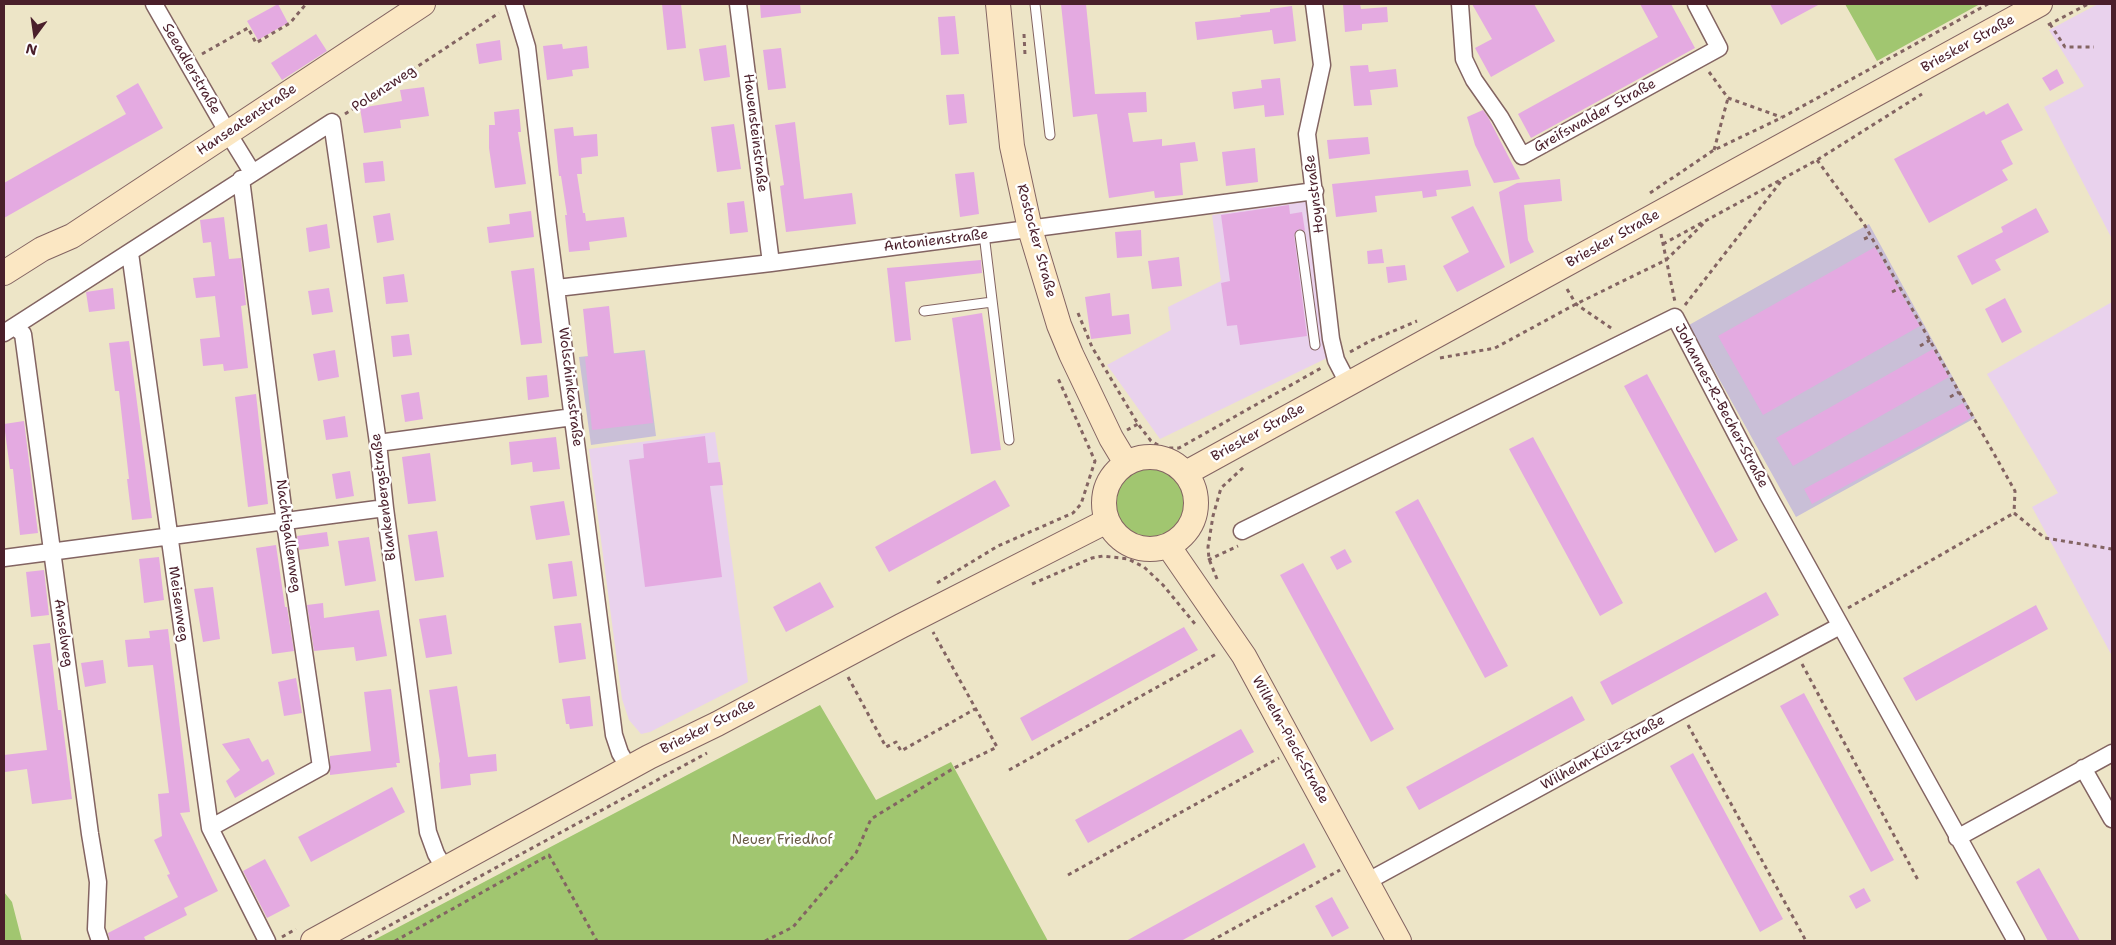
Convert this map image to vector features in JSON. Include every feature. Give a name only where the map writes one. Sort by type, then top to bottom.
[{"type":"main road","name":"Hanseatenstraße","points":[[4,273],[42,249],[72,236],[423,4]]},
{"type":"main road","name":"Rostocker Straße","points":[[998,4],[1012,146],[1030,229],[1059,325],[1068,347],[1096,407],[1126,463]]},
{"type":"main road","name":"Briesker Straße","points":[[1186,473],[1348,383],[2045,14]]},
{"type":"main road","name":"Hanseatenstraße","points":[[4,290],[51,260],[72,236]]},
{"type":"main road","points":[[1140,457],[1154,457],[1168,460],[1186,473],[1194,493],[1195,510],[1190,525],[1182,538],[1169,546],[1153,550],[1130,544],[1112,530],[1107,521],[1104,499],[1112,478],[1126,463],[1140,457]]},
{"type":"main road","name":"Briesker Straße","points":[[313,941],[629,768],[1107,521]]},
{"type":"main road","name":"Wilhelm-Pieck-Straße","points":[[1169,546],[1244,656],[1399,941]]},
{"type":"street","name":"Seeadlerstraße","points":[[154,4],[228,133]]},
{"type":"street","name":"Hauensteinstraße","points":[[738,4],[772,263]]},
{"type":"street","name":"Hoynstraße","points":[[1314,4],[1322,65],[1307,134],[1316,191],[1331,338],[1336,360],[1348,383]]},
{"type":"street","name":"Greifswalder Straße","points":[[1460,4],[1464,59],[1474,80],[1500,117],[1522,156],[1719,48],[1696,4]]},
{"type":"street","name":"Wolschinkastraße","points":[[510,6],[527,48],[547,219],[614,735],[620,753],[629,768]]},
{"type":"street","points":[[9,330],[332,122]]},
{"type":"street","name":"Blankenbergstraße","points":[[332,122],[378,443],[428,832],[436,854],[445,870]]},
{"type":"street","points":[[228,133],[247,176]]},
{"type":"street","name":"Nachtigallenweg","points":[[210,828],[321,767],[286,522],[247,176]]},
{"type":"street","name":"Antonienstraße","points":[[557,288],[772,263],[1316,191]]},
{"type":"street","name":"Meisenweg","points":[[130,253],[210,828],[267,941]]},
{"type":"street","name":"Johannes-R.-Becher-Straße","points":[[1242,531],[1675,317],[1768,495],[1957,838],[2016,941]]},
{"type":"street","name":"Amselweg","points":[[9,330],[23,334],[98,882],[96,929],[100,941]]},
{"type":"street","points":[[378,443],[573,418]]},
{"type":"street","points":[[4,558],[385,508]]},
{"type":"street","name":"Wilhelm-Külz-Straße","points":[[1368,881],[1795,650],[1837,621]]},
{"type":"street","points":[[1957,838],[2112,753]]},
{"type":"street","points":[[2083,768],[2112,819]]},
{"type":"lane","points":[[1035,4],[1050,135]]},
{"type":"lane","points":[[984,234],[1009,440]]},
{"type":"lane","points":[[1300,235],[1315,345]]},
{"type":"lane","points":[[924,311],[992,302]]},
{"type":"path","points":[[188,63],[248,28],[256,43],[290,24],[306,4]]},
{"type":"path","points":[[1648,195],[1661,184],[1714,150],[1781,118],[1988,4]]},
{"type":"path","points":[[2045,14],[2088,4]]},
{"type":"path","name":"Polenzweg","points":[[332,122],[510,6]]},
{"type":"path","points":[[2041,28],[2045,14]]},
{"type":"path","points":[[2045,14],[2065,47],[2094,48]]},
{"type":"path","points":[[1699,59],[1728,98],[1781,118]]},
{"type":"path","points":[[1663,244],[1817,160],[1930,89]]},
{"type":"path","points":[[1714,150],[1728,98]]},
{"type":"path","points":[[1817,160],[1871,236],[2015,491],[2014,513]]},
{"type":"path","points":[[1675,317],[1784,178]]},
{"type":"path","points":[[1431,360],[1495,348],[1576,304],[1666,260],[1704,223]]},
{"type":"path","points":[[1661,232],[1674,299],[1675,317]]},
{"type":"path","points":[[1864,239],[1871,236]]},
{"type":"path","points":[[1892,292],[1900,288]]},
{"type":"path","points":[[1566,289],[1576,304],[1630,340]]},
{"type":"path","points":[[1138,424],[1156,445],[1171,449],[1179,448],[1370,340],[1424,318]]},
{"type":"path","points":[[1920,346],[1930,340]]},
{"type":"path","points":[[1950,397],[1959,392]]},
{"type":"path","points":[[1072,513],[1081,504],[1096,461],[1090,450]]},
{"type":"path","points":[[1227,481],[1221,488],[1213,516],[1208,548],[1209,560],[1248,542],[1242,531]]},
{"type":"path","points":[[1837,621],[2014,513]]},
{"type":"path","points":[[2014,513],[2045,538],[2112,549]]},
{"type":"path","points":[[1092,558],[1103,556],[1128,559],[1144,567],[1164,585]]},
{"type":"path","points":[[766,941],[792,927],[856,853],[871,820],[954,768],[996,748],[931,630]]},
{"type":"path","points":[[1795,650],[1918,880]]},
{"type":"path","points":[[1009,770],[1218,653]]},
{"type":"path","points":[[848,676],[886,747],[896,742],[901,751],[975,709]]},
{"type":"path","points":[[1680,711],[1806,941]]},
{"type":"path","points":[[1068,875],[1280,758]]},
{"type":"path","points":[[395,941],[549,855],[597,941]]},
{"type":"path","points":[[1211,941],[1340,870]]},
{"type":"shaded area","points":[[2098,4],[2112,4],[2112,239],[2044,107],[2084,86],[2049,30]]},
{"type":"shaded area","points":[[1310,201],[1327,358],[1160,439],[1107,365],[1171,330],[1168,307],[1221,281],[1212,215]]},
{"type":"shaded area","points":[[1869,224],[1975,418],[1796,517],[1689,325]]},
{"type":"shaded area","points":[[2112,302],[2112,656],[2032,507],[2058,493],[1987,374]]},
{"type":"shaded area","points":[[645,350],[656,436],[591,445],[579,357]]},
{"type":"shaded area","points":[[715,432],[748,682],[650,732],[641,734],[629,720],[622,699],[589,449]]},
{"type":"green space","points":[[1845,4],[1980,4],[1877,61]]},
{"type":"green space","points":[[1150,466],[1164,469],[1177,477],[1185,490],[1188,504],[1185,518],[1177,531],[1164,539],[1150,542],[1136,539],[1123,531],[1115,518],[1112,504],[1115,490],[1123,477],[1136,469]]},
{"type":"green space","name":"Neuer Friedhof","points":[[820,705],[876,800],[951,762],[1048,941],[372,941]]},
{"type":"green space","points":[[4,892],[12,902],[22,941],[4,941]]},
{"type":"building","points":[[278,4],[288,23],[258,40],[247,21]]},
{"type":"building","points":[[662,4],[681,4],[686,48],[667,50]]},
{"type":"building","points":[[760,4],[800,4],[801,13],[761,18]]},
{"type":"building","points":[[1061,4],[1086,4],[1095,94],[1146,92],[1147,112],[1128,113],[1133,142],[1162,139],[1162,146],[1195,142],[1198,161],[1180,163],[1183,195],[1155,198],[1154,191],[1109,198],[1097,114],[1073,117]]},
{"type":"building","points":[[1343,4],[1360,4],[1361,9],[1387,7],[1388,22],[1362,24],[1362,30],[1345,32]]},
{"type":"building","points":[[1472,4],[1534,4],[1555,41],[1491,77],[1475,48],[1492,39]]},
{"type":"building","points":[[1640,4],[1671,4],[1695,48],[1531,138],[1518,114],[1658,37]]},
{"type":"building","points":[[1770,4],[1820,4],[1781,25]]},
{"type":"building","points":[[1292,6],[1296,41],[1274,44],[1272,30],[1197,40],[1195,22],[1241,17],[1240,15],[1270,12],[1270,9]]},
{"type":"building","points":[[955,16],[959,54],[941,55],[938,17]]},
{"type":"building","points":[[316,34],[327,51],[282,80],[271,63]]},
{"type":"building","points":[[500,40],[502,60],[479,64],[476,44]]},
{"type":"building","points":[[562,44],[563,49],[587,46],[589,68],[572,70],[573,76],[547,80],[543,46]]},
{"type":"building","points":[[726,45],[730,77],[704,81],[699,49]]},
{"type":"building","points":[[781,48],[786,88],[768,90],[763,50]]},
{"type":"building","points":[[1368,65],[1369,72],[1396,69],[1398,87],[1370,90],[1372,105],[1354,106],[1350,66]]},
{"type":"building","points":[[2057,69],[2064,83],[2050,91],[2042,78]]},
{"type":"building","points":[[1280,78],[1284,115],[1265,117],[1264,105],[1234,109],[1232,92],[1262,88],[1261,80]]},
{"type":"building","points":[[138,83],[163,128],[4,218],[4,183],[126,114],[116,96]]},
{"type":"building","points":[[424,87],[429,116],[400,120],[401,128],[364,133],[360,108],[402,101],[400,90]]},
{"type":"building","points":[[964,94],[967,123],[949,125],[946,95]]},
{"type":"building","points":[[2008,103],[2023,130],[2001,141],[2013,164],[2002,170],[2008,180],[1929,223],[1894,159],[1984,111],[1986,115]]},
{"type":"building","points":[[519,109],[521,132],[518,132],[526,184],[495,188],[489,148],[489,125],[495,125],[494,112]]},
{"type":"building","points":[[1483,110],[1520,179],[1494,183],[1475,145],[1467,117]]},
{"type":"building","points":[[795,122],[804,199],[852,193],[856,224],[786,232],[780,186],[784,185],[775,125]]},
{"type":"building","points":[[734,124],[741,169],[717,172],[711,127]]},
{"type":"building","points":[[573,127],[574,136],[597,134],[598,156],[581,158],[582,174],[577,174],[586,221],[624,217],[627,237],[589,242],[590,250],[569,252],[565,215],[567,215],[561,176],[559,176],[554,129]]},
{"type":"building","points":[[1368,137],[1370,154],[1329,159],[1327,140]]},
{"type":"building","points":[[1255,148],[1258,182],[1226,186],[1222,152]]},
{"type":"building","points":[[383,161],[385,181],[365,183],[363,163]]},
{"type":"building","points":[[1468,170],[1471,186],[1436,190],[1437,196],[1423,198],[1422,191],[1375,196],[1377,212],[1336,217],[1332,184]]},
{"type":"building","points":[[974,172],[979,214],[960,217],[955,174]]},
{"type":"building","points":[[1560,179],[1562,201],[1524,205],[1528,240],[1534,252],[1510,264],[1499,192],[1517,183]]},
{"type":"building","points":[[744,201],[748,232],[730,234],[727,203]]},
{"type":"building","points":[[1289,205],[1290,214],[1302,212],[1305,231],[1299,229],[1294,235],[1307,336],[1240,345],[1237,325],[1227,326],[1221,283],[1230,281],[1221,215]]},
{"type":"building","points":[[1473,206],[1505,267],[1457,292],[1443,266],[1469,252],[1451,217]]},
{"type":"building","points":[[2036,208],[2049,232],[1995,260],[2001,270],[1972,285],[1957,256],[2003,232],[2001,227]]},
{"type":"building","points":[[531,211],[534,237],[489,243],[487,227],[510,224],[509,214]]},
{"type":"building","points":[[390,213],[394,240],[377,243],[373,216]]},
{"type":"building","points":[[224,217],[229,259],[241,258],[246,305],[241,306],[248,368],[224,371],[223,364],[203,366],[200,339],[220,337],[215,296],[196,298],[193,278],[215,276],[211,242],[203,243],[200,220]]},
{"type":"building","points":[[327,224],[330,248],[309,252],[306,228]]},
{"type":"building","points":[[1141,230],[1142,256],[1117,258],[1115,232]]},
{"type":"building","points":[[1875,247],[1920,326],[1763,415],[1718,336]]},
{"type":"building","points":[[1382,249],[1384,263],[1368,264],[1367,251]]},
{"type":"building","points":[[1179,257],[1182,286],[1152,289],[1148,261]]},
{"type":"building","points":[[981,260],[982,273],[905,282],[911,340],[895,342],[887,268]]},
{"type":"building","points":[[1405,265],[1407,280],[1388,283],[1386,267]]},
{"type":"building","points":[[534,268],[542,343],[521,345],[511,271]]},
{"type":"building","points":[[404,274],[408,302],[386,304],[383,277]]},
{"type":"building","points":[[113,288],[115,309],[89,312],[86,292]]},
{"type":"building","points":[[329,288],[333,312],[312,315],[308,291]]},
{"type":"building","points":[[1110,293],[1112,316],[1129,314],[1131,334],[1091,339],[1085,297]]},
{"type":"building","points":[[2005,298],[2022,332],[2002,343],[1985,309]]},
{"type":"building","points":[[609,306],[614,354],[644,351],[653,423],[592,430],[585,357],[588,357],[583,309]]},
{"type":"building","points":[[982,313],[1001,450],[971,454],[952,318]]},
{"type":"building","points":[[409,334],[412,355],[393,357],[391,336]]},
{"type":"building","points":[[129,341],[152,518],[132,520],[119,391],[115,391],[109,343]]},
{"type":"building","points":[[1933,349],[1949,377],[1793,466],[1776,438]]},
{"type":"building","points":[[335,350],[339,377],[318,381],[313,354]]},
{"type":"building","points":[[1647,374],[1738,540],[1715,553],[1624,386]]},
{"type":"building","points":[[547,375],[549,397],[528,400],[526,377]]},
{"type":"building","points":[[419,392],[423,419],[405,422],[401,395]]},
{"type":"building","points":[[256,394],[268,504],[248,507],[235,397]]},
{"type":"building","points":[[1963,403],[1971,418],[1812,504],[1804,489]]},
{"type":"building","points":[[345,416],[348,437],[326,440],[323,420]]},
{"type":"building","points":[[24,421],[38,533],[20,535],[13,469],[10,469],[4,424]]},
{"type":"building","points":[[705,436],[708,463],[720,462],[723,485],[710,486],[722,577],[645,587],[629,460],[644,458],[643,444]]},
{"type":"building","points":[[556,437],[560,469],[533,472],[532,462],[511,465],[509,442]]},
{"type":"building","points":[[1533,437],[1623,603],[1600,616],[1509,449]]},
{"type":"building","points":[[430,453],[436,501],[408,504],[402,457]]},
{"type":"building","points":[[350,471],[354,496],[336,499],[332,474]]},
{"type":"building","points":[[995,480],[1010,506],[889,572],[875,547]]},
{"type":"building","points":[[1418,499],[1508,666],[1485,678],[1395,512]]},
{"type":"building","points":[[564,501],[570,535],[536,540],[530,506]]},
{"type":"building","points":[[437,531],[444,577],[415,581],[408,535]]},
{"type":"building","points":[[327,532],[329,546],[299,550],[297,536]]},
{"type":"building","points":[[369,537],[376,581],[345,586],[338,541]]},
{"type":"building","points":[[276,545],[285,607],[287,607],[294,651],[272,654],[256,548]]},
{"type":"building","points":[[1345,549],[1352,562],[1337,570],[1330,557]]},
{"type":"building","points":[[159,557],[164,600],[144,603],[139,559]]},
{"type":"building","points":[[572,561],[577,596],[553,599],[548,564]]},
{"type":"building","points":[[1303,563],[1394,729],[1371,742],[1280,575]]},
{"type":"building","points":[[44,570],[49,615],[31,617],[26,572]]},
{"type":"building","points":[[820,582],[834,607],[786,632],[773,607]]},
{"type":"building","points":[[213,587],[220,639],[203,642],[194,589]]},
{"type":"building","points":[[1766,592],[1779,615],[1612,705],[1600,682]]},
{"type":"building","points":[[323,603],[324,618],[379,610],[387,656],[356,661],[354,647],[314,651],[307,605]]},
{"type":"building","points":[[2036,605],[2048,629],[1916,701],[1903,678]]},
{"type":"building","points":[[446,615],[452,654],[426,658],[419,619]]},
{"type":"building","points":[[581,623],[586,659],[559,663],[554,626]]},
{"type":"building","points":[[1184,627],[1198,650],[1032,741],[1020,718]]},
{"type":"building","points":[[168,629],[190,812],[180,813],[218,891],[184,908],[187,915],[144,937],[146,941],[110,941],[108,933],[178,897],[167,875],[170,874],[154,840],[162,836],[158,794],[169,793],[153,665],[128,667],[125,640],[150,638],[149,631]]},
{"type":"building","points":[[50,643],[58,710],[61,710],[72,799],[32,804],[27,769],[5,772],[4,755],[47,750],[33,645]]},
{"type":"building","points":[[103,660],[106,683],[85,687],[81,663]]},
{"type":"building","points":[[296,678],[302,713],[284,716],[278,682]]},
{"type":"building","points":[[457,686],[468,757],[496,754],[497,771],[470,774],[471,785],[441,789],[440,762],[429,690]]},
{"type":"building","points":[[391,689],[400,763],[396,763],[397,767],[330,775],[330,756],[371,751],[364,692]]},
{"type":"building","points":[[1804,693],[1894,860],[1871,872],[1780,706]]},
{"type":"building","points":[[590,696],[593,726],[570,729],[569,724],[566,724],[562,699]]},
{"type":"building","points":[[1572,696],[1585,720],[1419,810],[1406,787]]},
{"type":"building","points":[[1241,729],[1254,752],[1088,843],[1075,820]]},
{"type":"building","points":[[249,738],[262,762],[268,759],[275,774],[235,798],[226,781],[240,770],[222,744]]},
{"type":"building","points":[[1693,753],[1783,919],[1760,932],[1670,766]]},
{"type":"building","points":[[392,787],[405,812],[311,862],[298,837]]},
{"type":"building","points":[[1304,843],[1316,867],[1181,941],[1126,941]]},
{"type":"building","points":[[265,859],[290,906],[267,918],[243,871]]},
{"type":"building","points":[[2039,868],[2080,941],[2048,941],[2016,882]]},
{"type":"building","points":[[1864,888],[1871,901],[1856,909],[1849,896]]},
{"type":"building","points":[[1332,897],[1349,928],[1332,937],[1315,906]]}]
